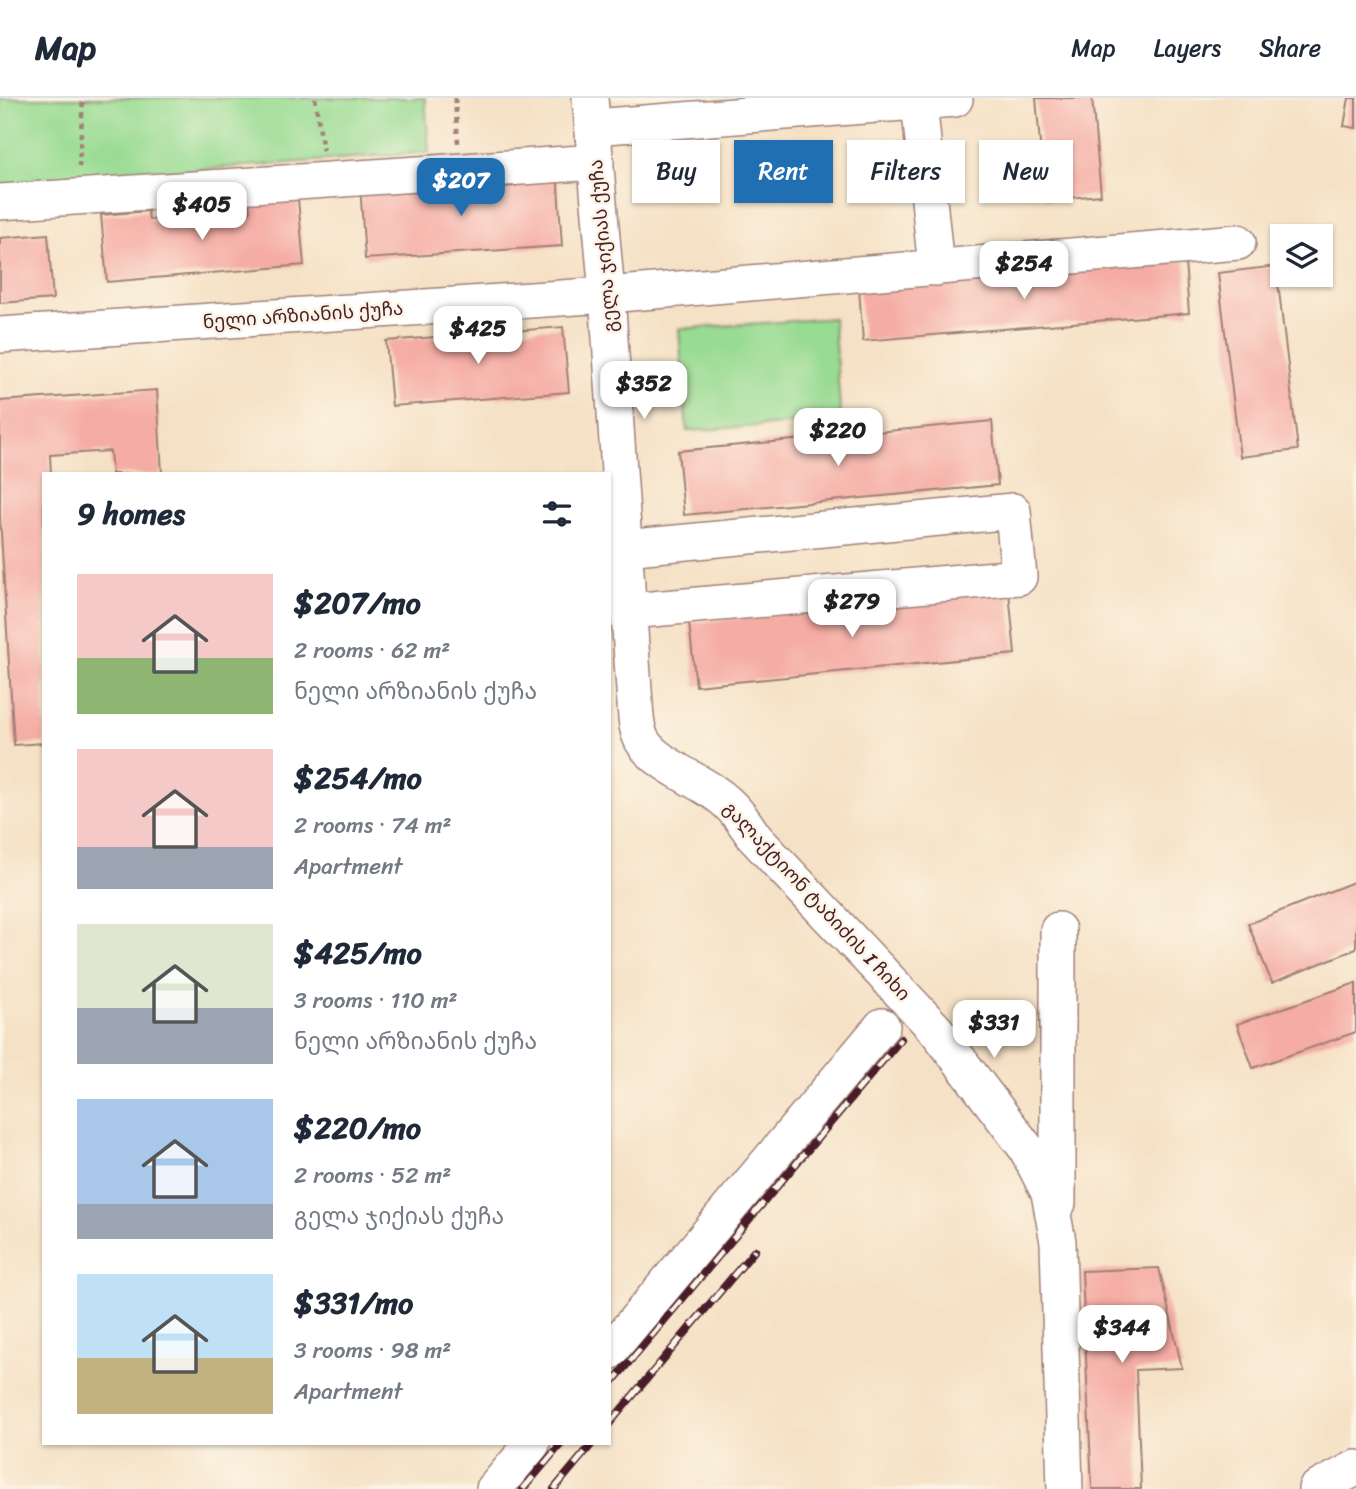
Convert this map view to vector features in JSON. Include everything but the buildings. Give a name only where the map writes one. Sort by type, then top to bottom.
[{"type":"street","points":[[591,113],[954,99]]},
{"type":"street","points":[[919,102],[936,268]]},
{"type":"street","name":"გელა ჯიქიას ქუჩა","points":[[591,113],[607,295],[638,733],[644,745],[664,762]]},
{"type":"street","points":[[0,202],[596,162]]},
{"type":"street","name":"ნელი არზიანის ქუჩა","points":[[0,335],[607,295],[1238,242]]},
{"type":"street","points":[[624,548],[1013,511],[1019,577],[629,611]]},
{"type":"street","name":"გალაქტიონ ტაბიძის I ჩიხი","points":[[664,762],[717,794],[739,813],[755,838],[937,1031],[1026,1148],[1049,1193],[1058,1242],[1065,1489]]},
{"type":"street","points":[[1058,930],[1058,1242]]},
{"type":"street","points":[[611,1350],[882,1026]]},
{"type":"street","points":[[494,1489],[531,1445]]},
{"type":"street","points":[[1316,1489],[1356,1468]]},
{"type":"path","points":[[78,197],[83,98]]},
{"type":"path","points":[[315,98],[328,180]]},
{"type":"path","points":[[455,98],[460,171]]},
{"type":"green space","points":[[0,98],[425,98],[429,152],[0,185]]},
{"type":"green space","points":[[833,318],[841,420],[687,431],[679,329]]},
{"type":"railway","points":[[611,1384],[901,1039]]},
{"type":"railway","points":[[611,1422],[755,1250]]},
{"type":"railway","points":[[523,1489],[560,1445]]},
{"type":"railway","points":[[554,1489],[591,1445]]}]
